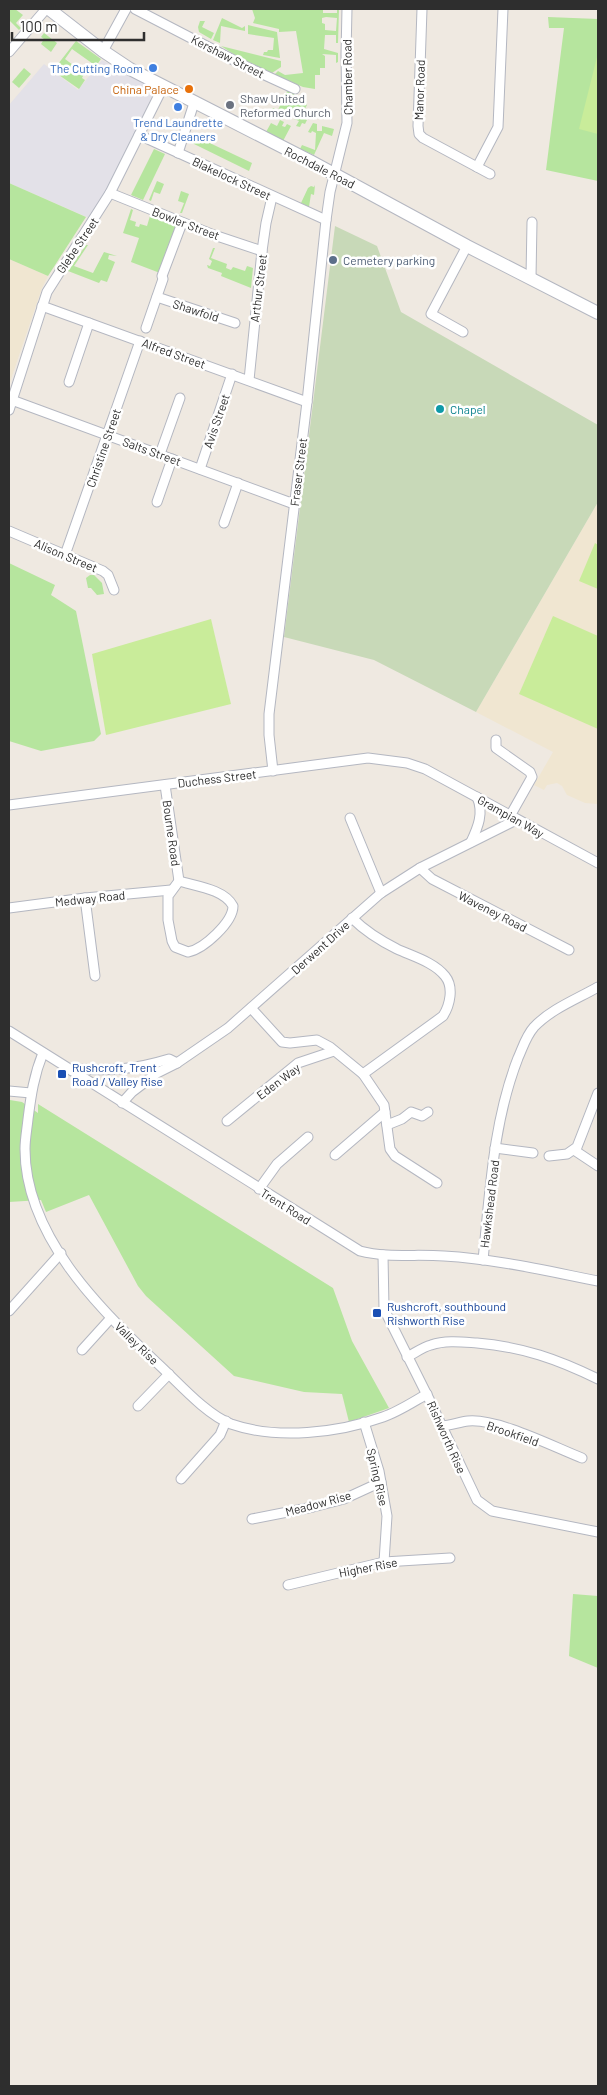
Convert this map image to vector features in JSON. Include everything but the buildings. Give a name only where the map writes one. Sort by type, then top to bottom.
[{"type":"main road","name":"Rochdale Road","points":[[47,9],[103,51],[163,87],[335,174],[467,246],[531,277],[598,313]]},
{"type":"street","points":[[9,52],[47,9]]},
{"type":"street","points":[[103,51],[126,9]]},
{"type":"street","name":"Kershaw Street","points":[[135,9],[245,66],[295,89]]},
{"type":"street","name":"Chamber Road","points":[[335,174],[348,117],[347,9]]},
{"type":"street","name":"Manor Road","points":[[422,9],[419,134],[423,138],[490,174]]},
{"type":"street","points":[[477,167],[498,127],[503,9]]},
{"type":"street","name":"Glebe Street","points":[[9,410],[42,306],[53,280],[110,193],[163,87]]},
{"type":"street","points":[[178,153],[194,103]]},
{"type":"street","name":"Blakelock Street","points":[[139,135],[326,220]]},
{"type":"street","name":"Fraser Street","points":[[273,771],[269,714],[307,402],[326,220],[335,174]]},
{"type":"street","name":"Bowler Street","points":[[110,193],[182,223],[262,251]]},
{"type":"street","name":"Arthur Street","points":[[249,380],[253,324],[262,251],[272,197]]},
{"type":"street","points":[[531,277],[532,222]]},
{"type":"street","points":[[146,328],[163,279],[162,276],[182,223]]},
{"type":"street","points":[[463,332],[431,314],[467,246]]},
{"type":"street","name":"Shawfold","points":[[157,297],[236,323]]},
{"type":"street","name":"Alfred Street","points":[[42,306],[307,402]]},
{"type":"street","points":[[69,382],[89,323]]},
{"type":"street","name":"Christine Street","points":[[65,555],[140,341]]},
{"type":"street","name":"Avis Street","points":[[200,469],[232,374]]},
{"type":"street","points":[[160,454],[180,398]]},
{"type":"street","name":"Salts Street","points":[[11,399],[294,504]]},
{"type":"street","points":[[157,502],[172,459]]},
{"type":"street","points":[[224,523],[238,483]]},
{"type":"street","name":"Alison Street","points":[[9,531],[103,571],[108,575],[114,590]]},
{"type":"street","points":[[496,740],[496,748],[530,772],[532,777],[513,818]]},
{"type":"street","name":"Duchess Street","points":[[9,805],[368,758],[406,763],[425,769]]},
{"type":"street","name":"Grampian Way","points":[[425,769],[598,863]]},
{"type":"street","name":"Bourne Road","points":[[165,785],[179,881]]},
{"type":"street","points":[[471,842],[480,818],[481,806],[477,797]]},
{"type":"street","points":[[350,818],[381,893]]},
{"type":"street","name":"Derwent Drive","points":[[122,1103],[132,1092],[157,1073],[177,1063],[228,1028],[381,893],[420,868],[513,818]]},
{"type":"street","name":"Waveney Road","points":[[420,868],[432,880],[569,950]]},
{"type":"street","points":[[179,881],[216,892],[226,897],[232,906],[229,918],[222,928],[202,947],[194,951],[183,951],[175,947],[172,941],[168,920],[168,896],[179,881]]},
{"type":"street","name":"Medway Road","points":[[9,908],[85,898],[171,890]]},
{"type":"street","points":[[85,898],[95,976]]},
{"type":"street","points":[[352,918],[364,929],[429,964],[444,975],[450,991],[448,1007],[443,1016],[362,1074]]},
{"type":"street","name":"Hawkshead Road","points":[[482,1260],[495,1148],[506,1094],[526,1039],[534,1028],[556,1010],[598,987]]},
{"type":"street","points":[[251,1008],[282,1042],[290,1044],[317,1040],[362,1074],[384,1105],[390,1149],[395,1156],[437,1184]]},
{"type":"street","name":"Trent Road","points":[[9,1031],[360,1251],[383,1255],[444,1256],[482,1260],[598,1281]]},
{"type":"street","name":"Eden Way","points":[[227,1121],[298,1063],[334,1051]]},
{"type":"street","name":"Valley Rise","points":[[43,1053],[35,1074],[31,1093],[25,1149],[29,1180],[37,1209],[61,1253],[89,1294],[169,1374],[217,1416],[226,1421],[255,1429],[299,1434],[324,1431],[384,1417],[427,1394]]},
{"type":"street","points":[[72,1071],[78,1069],[127,1070],[170,1059],[177,1063]]},
{"type":"street","points":[[9,1092],[31,1093]]},
{"type":"street","points":[[550,1156],[567,1154],[577,1147],[598,1093]]},
{"type":"street","points":[[336,1155],[385,1112]]},
{"type":"street","points":[[387,1125],[402,1119],[411,1112],[422,1116],[428,1112]]},
{"type":"street","points":[[259,1189],[277,1164],[308,1137]]},
{"type":"street","name":"Hawkshead Road","points":[[495,1148],[533,1153]]},
{"type":"street","points":[[574,1150],[598,1166]]},
{"type":"street","points":[[9,1311],[61,1253]]},
{"type":"street","name":"Rishworth Rise","points":[[383,1255],[384,1309],[477,1500],[492,1511],[598,1532]]},
{"type":"street","points":[[82,1350],[111,1318]]},
{"type":"street","points":[[407,1357],[430,1345],[442,1342],[458,1341],[499,1345],[521,1348],[545,1356],[598,1379]]},
{"type":"street","points":[[138,1406],[169,1374]]},
{"type":"street","points":[[181,1479],[220,1435],[226,1421]]},
{"type":"street","name":"Brookfield","points":[[442,1426],[469,1421],[484,1422],[506,1428],[582,1458]]},
{"type":"street","name":"Spring Rise","points":[[364,1422],[381,1482],[387,1516],[384,1562]]},
{"type":"street","name":"Meadow Rise","points":[[252,1519],[344,1499],[381,1482]]},
{"type":"street","name":"Higher Rise","points":[[288,1585],[384,1562],[450,1558]]},
{"type":"shaded area","points":[[102,60],[155,90],[108,191],[89,218],[9,183],[9,105],[44,64],[78,90]]},
{"type":"shaded area","points":[[9,259],[48,276],[42,288],[9,385]]},
{"type":"shaded area","points":[[598,502],[598,804],[585,803],[567,795],[562,786],[557,783],[547,785],[544,790],[534,785],[553,752],[476,712]]},
{"type":"green space","points":[[9,9],[15,9],[23,15],[16,23],[21,28],[19,30],[9,20]]},
{"type":"green space","points":[[252,9],[323,9],[323,13],[337,13],[337,9],[339,9],[338,43],[336,43],[336,35],[325,35],[324,49],[338,53],[338,62],[336,63],[336,55],[322,54],[325,56],[325,68],[320,68],[320,75],[315,75],[315,89],[303,87],[274,75],[278,71],[285,75],[303,73],[296,31],[279,32],[279,29],[253,23],[255,18]],"holes":[[[322,18],[337,18],[336,31],[325,30]]]},
{"type":"green space","points":[[548,17],[598,19],[598,181],[546,170],[564,28],[549,28]]},
{"type":"green space","points":[[222,18],[242,28],[245,26],[245,31],[221,26],[220,43],[213,40]]},
{"type":"green space","points":[[200,21],[205,21],[202,27],[214,33],[211,39],[199,32]]},
{"type":"green space","points":[[248,25],[277,32],[280,58],[263,55],[268,50],[273,50],[274,38],[248,34]]},
{"type":"green space","points":[[44,33],[57,43],[51,52],[41,44],[44,39],[41,37]]},
{"type":"green space","points":[[76,41],[101,59],[96,66],[72,49],[65,59],[73,65],[72,70],[75,72],[78,69],[84,74],[82,78],[85,80],[79,89],[56,73],[59,69],[58,64]]},
{"type":"green space","points":[[221,46],[281,61],[281,67],[272,73],[238,57]]},
{"type":"green space","points":[[598,53],[598,134],[579,129]]},
{"type":"green space","points":[[24,68],[31,74],[19,88],[12,82]]},
{"type":"green space","points":[[288,89],[307,105],[301,116],[307,120],[300,127],[296,126],[299,121],[294,119],[298,112],[288,107],[283,116],[276,113],[273,119],[267,117],[273,108],[278,110]]},
{"type":"green space","points":[[280,120],[284,122],[282,126],[285,127],[287,124],[291,126],[283,141],[266,132],[271,123],[277,126]]},
{"type":"green space","points":[[313,123],[317,124],[317,131],[322,131],[322,126],[334,129],[332,136],[324,133],[314,155],[300,149],[302,145],[315,150],[316,133],[308,132]]},
{"type":"green space","points":[[197,137],[252,163],[249,171],[192,143]]},
{"type":"green space","points":[[154,149],[165,154],[143,200],[131,195]]},
{"type":"green space","points":[[157,181],[164,184],[160,194],[154,192],[151,201],[149,200]]},
{"type":"green space","points":[[9,183],[86,217],[48,276],[9,259]]},
{"type":"green space","points":[[315,185],[314,195],[311,194],[309,207],[301,203],[308,188]]},
{"type":"green space","points":[[181,191],[189,194],[182,213],[180,213],[184,203],[178,201]]},
{"type":"green space","points":[[131,209],[133,210],[130,220],[136,222],[135,226],[139,227],[140,224],[147,226],[150,216],[177,227],[160,273],[131,262],[139,238],[123,233]]},
{"type":"green space","points":[[335,226],[377,246],[401,312],[598,425],[598,502],[476,712],[374,660],[284,637]]},
{"type":"green space","points":[[86,245],[88,245],[74,266],[93,273],[104,252],[117,256],[109,255],[108,259],[115,262],[107,282],[101,280],[99,283],[68,271]]},
{"type":"green space","points":[[213,248],[215,248],[211,258],[227,264],[226,268],[231,270],[233,267],[245,271],[247,266],[253,268],[251,288],[221,276],[222,273],[208,268],[207,265],[210,266],[212,261],[209,259]]},
{"type":"green space","points":[[595,543],[598,545],[598,589],[579,581]]},
{"type":"green space","points":[[9,563],[55,585],[51,595],[76,611],[101,734],[94,741],[41,751],[9,741]]},
{"type":"green space","points":[[94,575],[102,583],[104,594],[97,595],[91,588],[88,588],[86,578]]},
{"type":"green space","points":[[553,616],[598,636],[598,729],[519,694]]},
{"type":"green space","points":[[211,619],[231,704],[106,735],[92,654]]},
{"type":"green space","points":[[10,1100],[22,1102],[38,1113],[38,1104],[333,1288],[352,1341],[389,1408],[349,1422],[342,1394],[304,1392],[234,1376],[146,1296],[138,1286],[89,1195],[46,1212],[41,1200],[9,1202]]},
{"type":"green space","points":[[573,1594],[598,1596],[598,1668],[569,1656]]},
{"type":"place","name":"The Cutting Room","points":[[153,68]]},
{"type":"place","name":"China Palace","points":[[189,89]]},
{"type":"place","name":"Shaw United Reformed Church","points":[[230,105]]},
{"type":"place","name":"Trend Laundrette & Dry Cleaners","points":[[178,107]]},
{"type":"place","name":"Cemetery parking","points":[[333,260]]},
{"type":"place","name":"Chapel","points":[[440,409]]},
{"type":"place","name":"Rushcroft, Trent Road / Valley Rise","points":[[62,1074]]},
{"type":"place","name":"Rushcroft, southbound Rishworth Rise","points":[[377,1313]]}]
